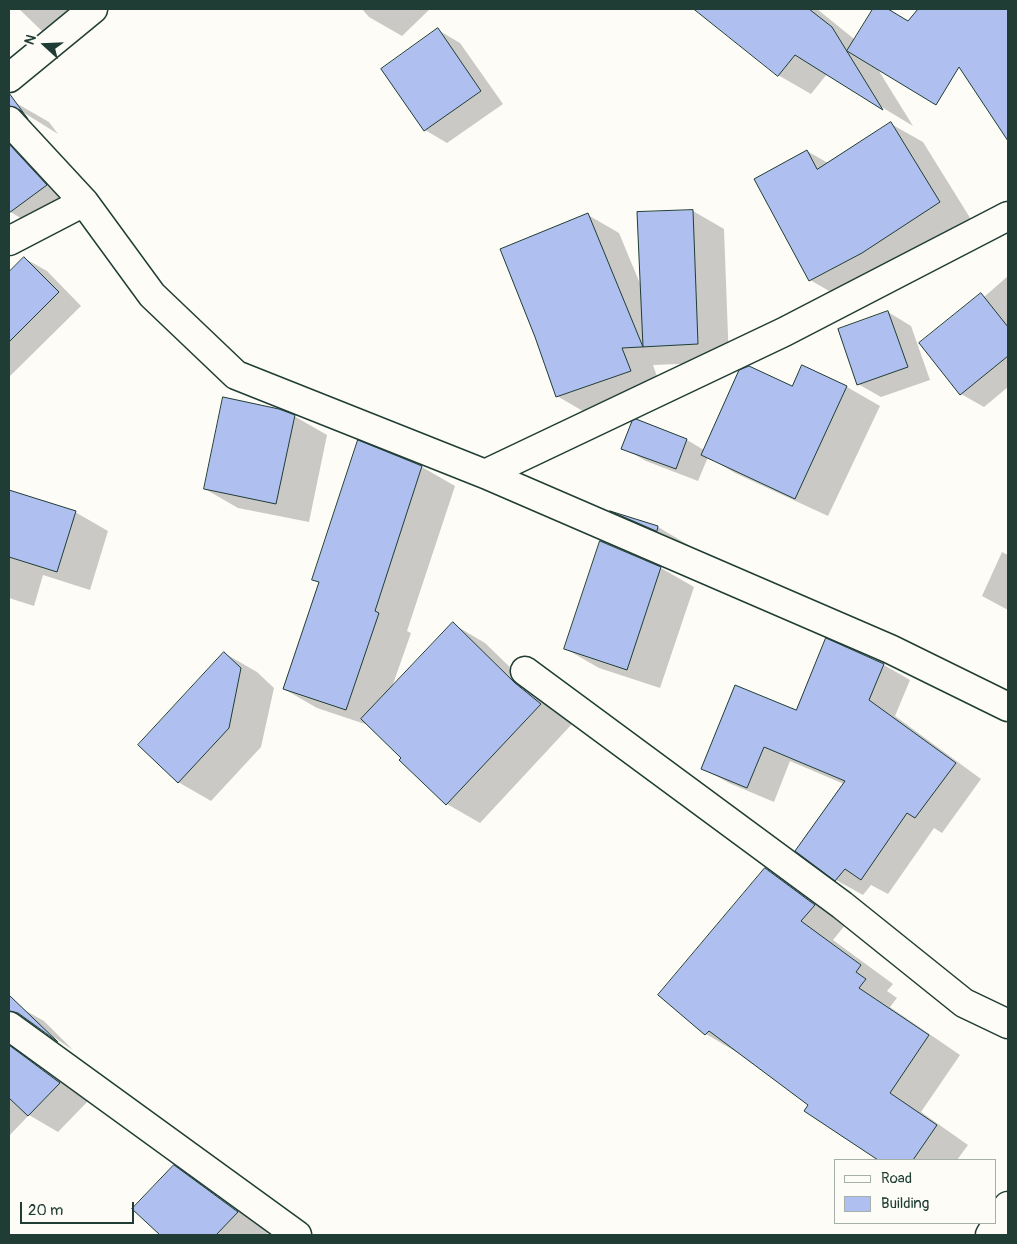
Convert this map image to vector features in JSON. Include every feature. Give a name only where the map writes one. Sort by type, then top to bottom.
[{"type":"street","points":[[9,78],[92,9]]},
{"type":"street","points":[[9,121],[84,202],[152,294],[236,375],[486,474],[890,649],[1008,706]]},
{"type":"street","points":[[9,240],[84,202]]},
{"type":"street","points":[[486,474],[784,332],[1008,216]]},
{"type":"street","points":[[524,671],[842,905],[964,1003],[1008,1024]]},
{"type":"street","points":[[9,1026],[298,1235]]},
{"type":"street","points":[[997,1224],[1008,1206]]},
{"type":"street","points":[[990,1235],[997,1224]]},
{"type":"building","points":[[694,9],[809,9],[832,27],[883,110],[795,55],[778,76]]},
{"type":"building","points":[[873,9],[888,9],[908,21],[918,9],[1008,9],[1008,141],[959,67],[936,105],[847,51]]},
{"type":"building","points":[[438,28],[481,91],[424,131],[381,69]]},
{"type":"building","points":[[9,93],[28,119],[20,110],[9,106]]},
{"type":"building","points":[[891,122],[940,202],[862,253],[809,281],[754,179],[807,150],[817,169]]},
{"type":"building","points":[[9,144],[47,185],[9,213]]},
{"type":"building","points":[[693,210],[698,344],[643,347],[637,212]]},
{"type":"building","points":[[588,213],[643,347],[622,348],[631,371],[556,397],[535,337],[500,249]]},
{"type":"building","points":[[24,257],[59,292],[9,342],[9,272]]},
{"type":"building","points":[[981,293],[1008,327],[1008,356],[960,395],[919,343]]},
{"type":"building","points":[[888,311],[908,367],[857,385],[838,329]]},
{"type":"building","points":[[802,365],[847,386],[795,499],[701,455],[739,370],[749,366],[792,386]]},
{"type":"building","points":[[223,397],[279,409],[295,415],[276,504],[204,489]]},
{"type":"building","points":[[636,419],[687,439],[676,469],[621,449],[632,421]]},
{"type":"building","points":[[358,440],[422,466],[375,611],[379,613],[346,710],[283,689],[319,582],[312,580]]},
{"type":"building","points":[[9,490],[76,511],[57,572],[9,557]]},
{"type":"building","points":[[610,511],[658,526],[657,531]]},
{"type":"building","points":[[600,541],[661,567],[627,670],[564,649]]},
{"type":"building","points":[[453,622],[515,683],[541,704],[446,805],[399,760],[401,758],[361,719]]},
{"type":"building","points":[[826,638],[884,664],[869,700],[956,763],[915,818],[907,813],[861,880],[845,869],[835,881],[795,851],[845,781],[764,747],[747,788],[701,769],[735,685],[796,710]]},
{"type":"building","points":[[224,652],[241,668],[229,728],[178,783],[138,745]]},
{"type":"building","points":[[765,868],[815,905],[801,921],[861,965],[856,972],[866,979],[859,988],[929,1035],[890,1093],[937,1125],[914,1159],[876,1159],[804,1111],[808,1105],[709,1031],[705,1035],[658,995]]},
{"type":"building","points":[[9,995],[58,1042],[18,1013],[9,1011]]},
{"type":"building","points":[[9,1045],[60,1083],[28,1116],[9,1098]]},
{"type":"building","points":[[174,1165],[238,1212],[216,1235],[160,1235],[132,1209]]}]
